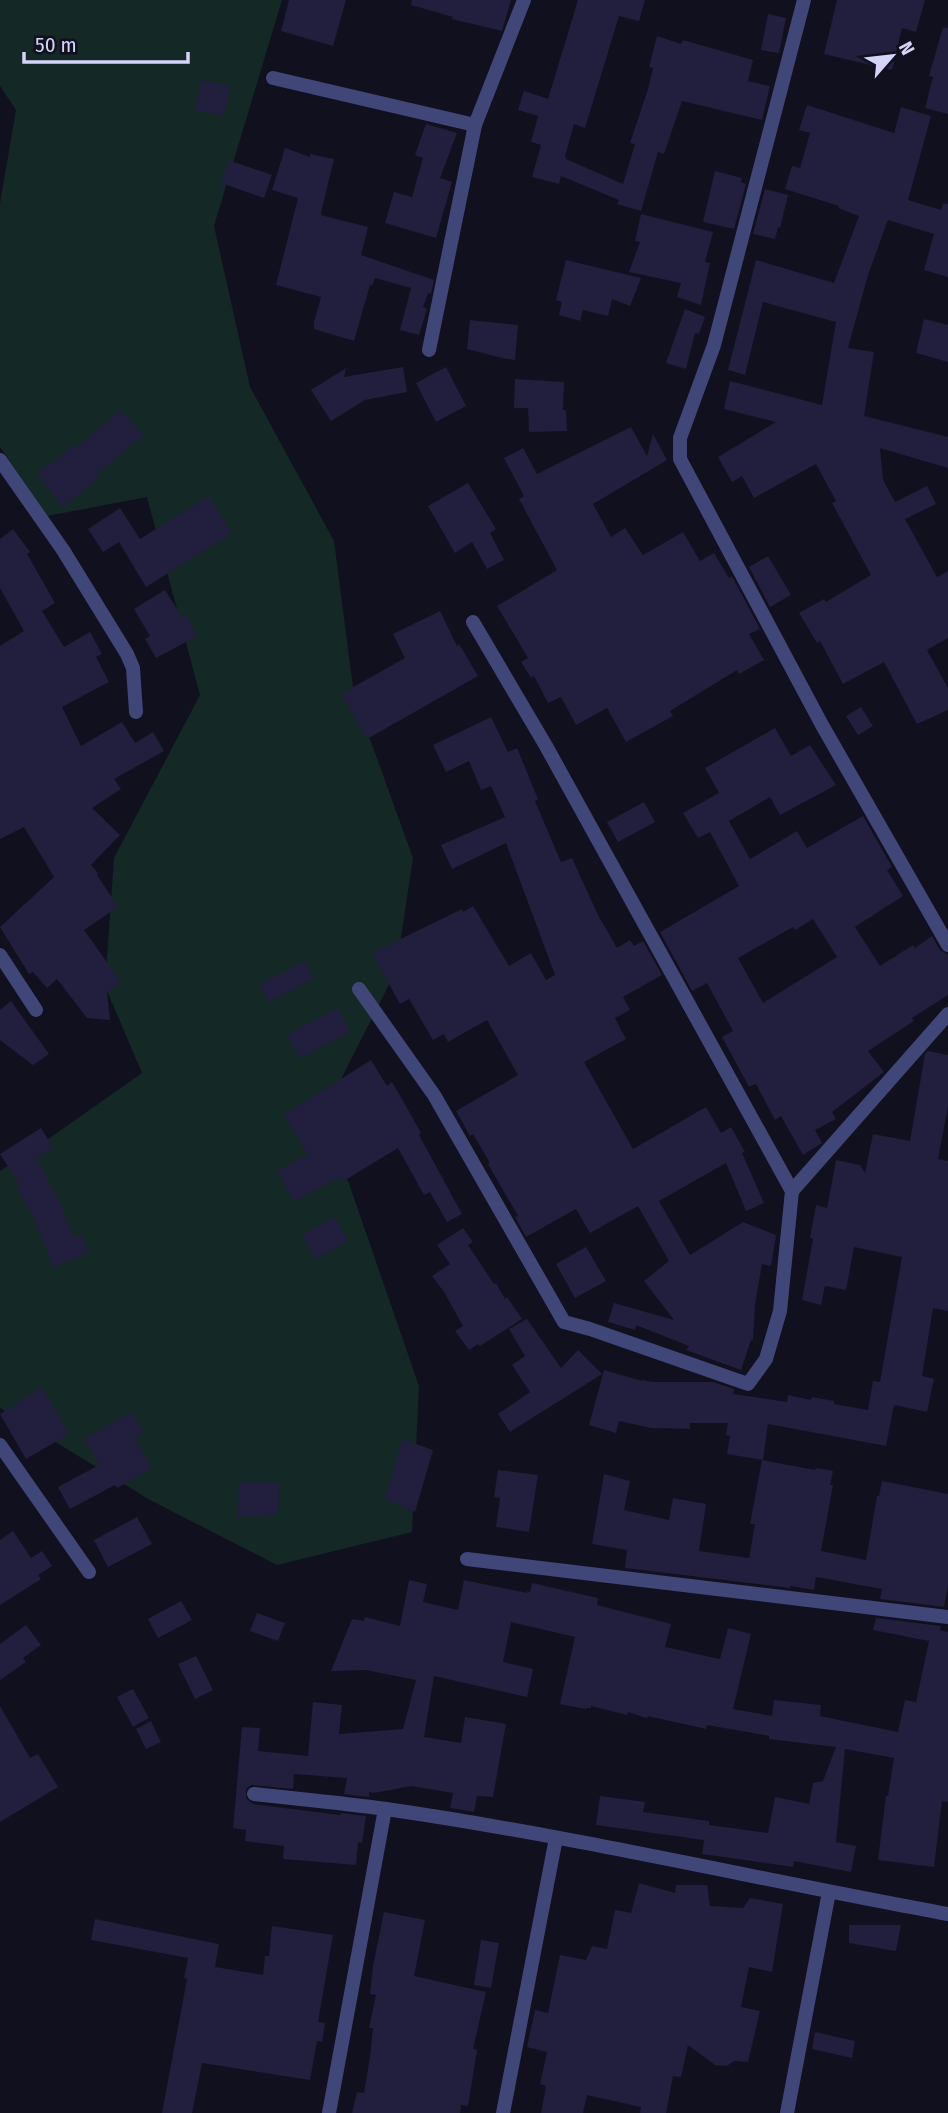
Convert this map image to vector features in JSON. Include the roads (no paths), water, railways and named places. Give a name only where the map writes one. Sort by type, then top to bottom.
[{"type":"street","points":[[429,350],[475,125],[524,0]]},
{"type":"street","points":[[804,0],[714,345],[680,438],[680,459],[822,725],[948,945]]},
{"type":"street","points":[[273,78],[475,125]]},
{"type":"street","points":[[0,460],[63,550],[127,654],[133,668],[136,712]]},
{"type":"street","points":[[359,989],[434,1095],[564,1322],[748,1384],[766,1359],[780,1311],[792,1191],[546,746],[473,622]]},
{"type":"street","points":[[0,955],[36,1010]]},
{"type":"street","points":[[792,1191],[948,1014]]},
{"type":"street","points":[[0,1445],[89,1572]]},
{"type":"street","points":[[467,1559],[948,1617]]},
{"type":"street","points":[[254,1794],[385,1809],[556,1838],[948,1914]]},
{"type":"street","points":[[330,2113],[385,1809]]},
{"type":"street","points":[[503,2113],[556,1838]]},
{"type":"street","points":[[787,2113],[830,1892]]}]
